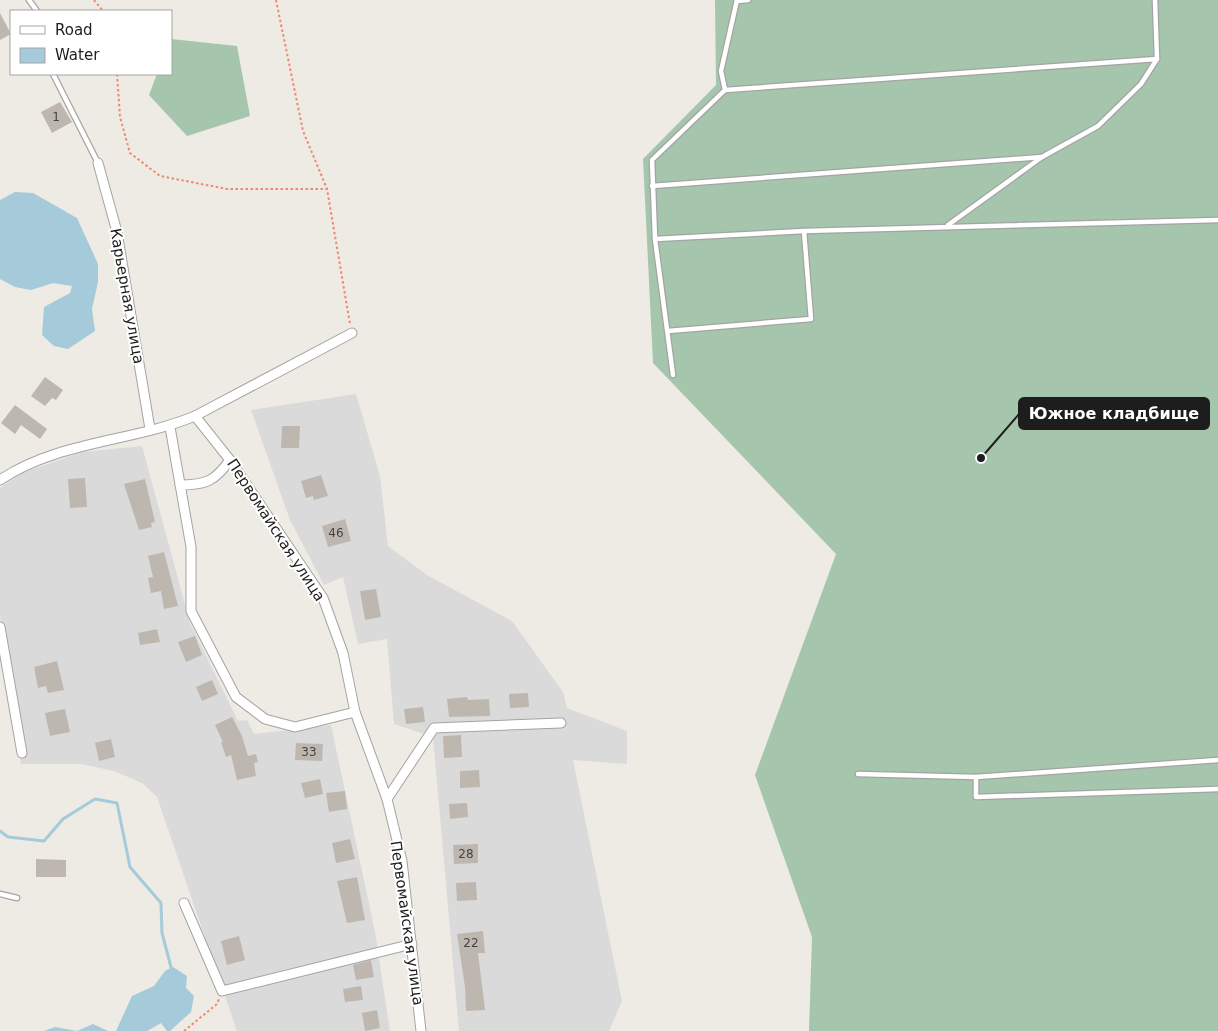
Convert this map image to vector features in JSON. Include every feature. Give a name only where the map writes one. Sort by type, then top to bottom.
[{"type":"street","name":"Карьерная улица","points":[[98,163],[117,232],[150,430]]},
{"type":"street","points":[[0,480],[17,469],[60,452],[170,426],[195,416],[352,333]]},
{"type":"street","name":"Первомайская улица","points":[[195,416],[230,460],[322,598],[343,653],[355,712],[387,799],[402,861],[421,1031]]},
{"type":"street","points":[[170,426],[190,547],[191,611],[236,697],[265,719],[295,726],[355,712]]},
{"type":"street","points":[[180,485],[199,485],[212,480],[220,474],[230,460]]},
{"type":"street","points":[[0,627],[22,753]]},
{"type":"street","points":[[387,799],[434,728],[561,723]]},
{"type":"street","points":[[184,904],[222,991],[412,944]]},
{"type":"lane","points":[[725,90],[721,71],[728,32],[737,0],[748,0]]},
{"type":"lane","points":[[947,226],[1042,157],[1098,126],[1141,84],[1157,59],[1155,0]]},
{"type":"lane","points":[[673,375],[656,239],[652,160],[725,90],[1157,59]]},
{"type":"lane","points":[[54,75],[98,163]]},
{"type":"lane","points":[[652,186],[1042,157]]},
{"type":"lane","points":[[656,239],[947,226],[1218,220]]},
{"type":"lane","points":[[668,331],[811,319],[804,231]]},
{"type":"lane","points":[[858,774],[976,777],[1218,760]]},
{"type":"lane","points":[[976,777],[976,797],[1218,790]]},
{"type":"lane","points":[[0,894],[16,898]]},
{"type":"path","points":[[276,0],[303,131],[327,189],[352,333]]},
{"type":"path","points":[[117,75],[120,117],[130,153],[160,176],[228,188],[327,189]]},
{"type":"path","points":[[184,1031],[217,1004],[222,991]]},
{"type":"shaded area","points":[[356,394],[380,476],[388,546],[427,575],[512,621],[563,692],[567,708],[627,731],[627,764],[573,760],[622,1001],[609,1031],[459,1031],[433,737],[394,724],[387,639],[358,644],[343,577],[324,585],[290,520],[251,410]]},
{"type":"shaded area","points":[[142,446],[190,623],[238,721],[247,720],[254,734],[331,725],[375,932],[390,1031],[237,1031],[157,797],[142,783],[114,771],[81,764],[21,764],[0,615],[0,488],[22,473],[82,452]]},
{"type":"green space","points":[[715,0],[1218,0],[1218,1031],[809,1031],[812,937],[755,775],[836,554],[653,363],[643,159],[716,85]]},
{"type":"green space","points":[[172,39],[237,46],[250,116],[187,136],[149,95],[157,75],[172,75]]},
{"type":"water","points":[[15,192],[33,193],[77,218],[98,264],[98,282],[92,309],[95,331],[68,349],[54,346],[42,335],[44,307],[70,293],[72,286],[53,283],[31,290],[15,287],[0,279],[0,200]]},
{"type":"water","points":[[173,967],[187,976],[186,988],[194,996],[191,1012],[170,1031],[167,1031],[161,1023],[147,1031],[116,1031],[132,996],[154,986],[165,971]]},
{"type":"water","points":[[93,1024],[108,1031],[77,1031]]},
{"type":"water","points":[[55,1027],[77,1031],[44,1031]]},
{"type":"building","points":[[0,13],[10,35],[0,40]]},
{"type":"building","points":[[60,102],[72,122],[52,133],[41,112]]},
{"type":"building","points":[[45,377],[63,390],[56,400],[52,398],[45,406],[31,396]]},
{"type":"building","points":[[15,405],[47,429],[40,439],[21,425],[15,434],[1,423]]},
{"type":"building","points":[[282,426],[300,426],[299,448],[281,448]]},
{"type":"building","points":[[321,475],[328,496],[314,500],[313,496],[306,498],[301,481]]},
{"type":"building","points":[[85,478],[87,507],[70,508],[68,479]]},
{"type":"building","points":[[145,479],[155,522],[151,523],[152,527],[139,530],[124,484]]},
{"type":"building","points":[[345,519],[351,541],[328,547],[322,526]]},
{"type":"building","points":[[164,552],[178,606],[164,609],[161,591],[151,593],[148,578],[153,577],[148,556]]},
{"type":"building","points":[[376,589],[381,617],[365,620],[360,591]]},
{"type":"building","points":[[157,629],[160,642],[140,645],[138,633]]},
{"type":"building","points":[[195,636],[202,655],[186,662],[178,642]]},
{"type":"building","points":[[57,661],[64,690],[48,693],[46,686],[38,688],[34,667]]},
{"type":"building","points":[[212,680],[218,694],[202,701],[196,687]]},
{"type":"building","points":[[528,693],[529,707],[510,708],[509,694]]},
{"type":"building","points":[[467,697],[468,700],[489,699],[490,716],[449,717],[447,699]]},
{"type":"building","points":[[423,707],[425,722],[406,724],[404,709]]},
{"type":"building","points":[[65,709],[70,732],[50,736],[45,713]]},
{"type":"building","points":[[232,717],[242,736],[248,756],[256,754],[258,762],[254,763],[256,776],[237,780],[231,755],[226,757],[221,742],[223,742],[215,725]]},
{"type":"building","points":[[461,735],[462,757],[444,758],[443,736]]},
{"type":"building","points":[[111,739],[115,757],[99,761],[95,743]]},
{"type":"building","points":[[296,743],[323,744],[322,761],[295,760]]},
{"type":"building","points":[[479,770],[480,787],[460,788],[460,771]]},
{"type":"building","points":[[320,779],[323,794],[305,798],[301,783]]},
{"type":"building","points":[[345,791],[347,809],[329,812],[326,793]]},
{"type":"building","points":[[467,803],[468,817],[450,819],[449,804]]},
{"type":"building","points":[[350,839],[355,859],[336,863],[332,843]]},
{"type":"building","points":[[478,844],[478,863],[454,864],[453,845]]},
{"type":"building","points":[[36,859],[66,860],[66,877],[36,877]]},
{"type":"building","points":[[357,877],[365,920],[347,923],[337,881]]},
{"type":"building","points":[[476,882],[477,900],[457,901],[456,883]]},
{"type":"building","points":[[483,931],[485,953],[478,953],[485,1010],[466,1011],[465,987],[457,934]]},
{"type":"building","points":[[239,936],[245,960],[227,965],[221,941]]},
{"type":"building","points":[[371,960],[374,977],[356,980],[353,965]]},
{"type":"building","points":[[361,986],[363,1000],[345,1002],[343,989]]},
{"type":"building","points":[[377,1010],[380,1028],[365,1031],[362,1013]]},
{"type":"waterway","points":[[0,831],[8,837],[44,841],[63,819],[95,799],[117,803],[130,867],[161,903],[162,933],[172,971]]},
{"type":"place","name":"Южное кладбище","points":[[981,458]]}]
